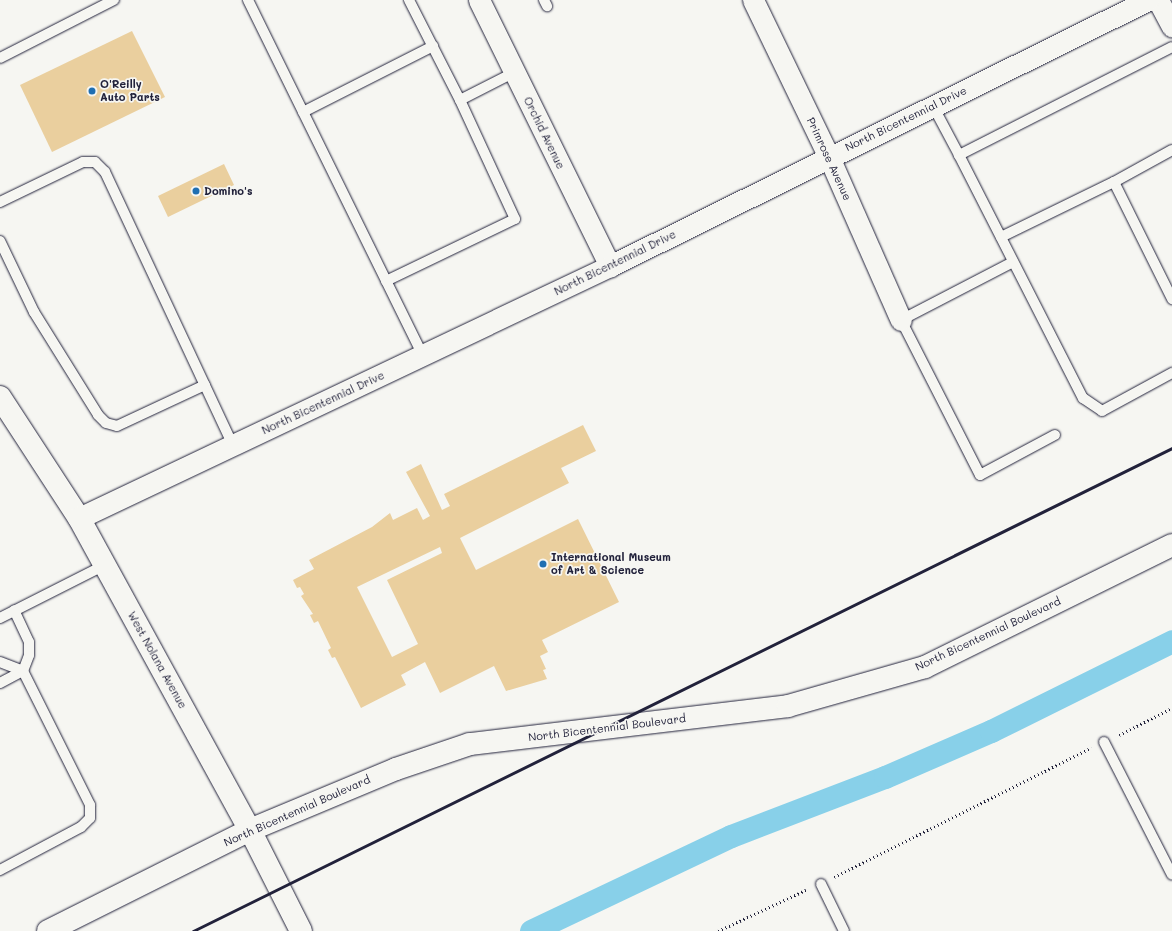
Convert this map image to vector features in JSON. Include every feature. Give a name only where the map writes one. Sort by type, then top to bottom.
[{"type":"main road","name":"West Nolana Avenue","points":[[0,397],[79,518],[250,830],[301,931]]},
{"type":"main road","name":"North Bicentennial Boulevard","points":[[48,931],[250,830],[374,777],[470,744],[788,706],[925,667],[1172,545]]},
{"type":"street","name":"Orchid Avenue","points":[[479,0],[610,266]]},
{"type":"street","name":"Primrose Avenue","points":[[753,0],[829,157],[900,320]]},
{"type":"street","name":"North Bicentennial Drive","points":[[79,518],[610,266],[1148,0]]},
{"type":"street","points":[[1158,0],[1172,26]]},
{"type":"lane","points":[[0,58],[114,0]]},
{"type":"lane","points":[[248,0],[423,356]]},
{"type":"lane","points":[[386,281],[515,219],[460,100],[409,0]]},
{"type":"lane","points":[[302,112],[433,46]]},
{"type":"lane","points":[[959,155],[1172,47]]},
{"type":"lane","points":[[460,100],[515,72]]},
{"type":"lane","points":[[933,106],[1083,398],[1102,411],[1172,373]]},
{"type":"lane","points":[[1000,236],[1114,182],[1172,150]]},
{"type":"lane","points":[[0,202],[83,162],[95,162],[105,172],[233,445]]},
{"type":"lane","points":[[1114,182],[1172,299]]},
{"type":"lane","points":[[0,241],[34,312],[98,416],[106,423],[117,426],[205,385]]},
{"type":"lane","points":[[1014,262],[900,320],[980,475],[1055,436]]},
{"type":"lane","points":[[0,618],[105,565]]},
{"type":"lane","points":[[0,683],[23,671],[29,655],[29,642],[14,610]]},
{"type":"lane","points":[[0,662],[23,671],[90,805],[90,818],[81,828],[0,870]]},
{"type":"lane","points":[[1104,742],[1172,876]]},
{"type":"lane","points":[[820,884],[844,931]]},
{"type":"path","points":[[718,931],[820,884],[1172,708]]},
{"type":"building","name":"O'Reilly Auto Parts","points":[[132,31],[165,97],[52,152],[20,85]]},
{"type":"building","name":"Domino's","points":[[224,164],[234,185],[168,217],[158,196]]},
{"type":"building","name":"International Museum of Art & Science","points":[[583,425],[596,451],[561,468],[569,483],[460,538],[476,570],[578,519],[619,602],[542,640],[548,652],[540,656],[546,669],[543,670],[547,679],[506,691],[494,666],[440,693],[425,662],[401,675],[406,685],[361,708],[335,657],[332,658],[328,650],[331,648],[318,621],[314,623],[310,615],[313,614],[301,596],[304,594],[300,587],[297,588],[293,580],[314,569],[309,560],[372,527],[390,513],[393,520],[417,508],[423,520],[430,516],[406,472],[421,464],[442,510],[450,506],[444,494]],"holes":[[[440,547],[442,553],[387,580],[418,644],[392,657],[357,587]]]},
{"type":"waterway","points":[[531,931],[731,836],[885,777],[991,731],[1172,641]]},
{"type":"railway","points":[[193,931],[1172,448]]},
{"type":"place","name":"O'Reilly Auto Parts","points":[[92,91]]},
{"type":"place","name":"Domino's","points":[[196,191]]},
{"type":"place","name":"International Museum of Art & Science","points":[[543,564]]}]
